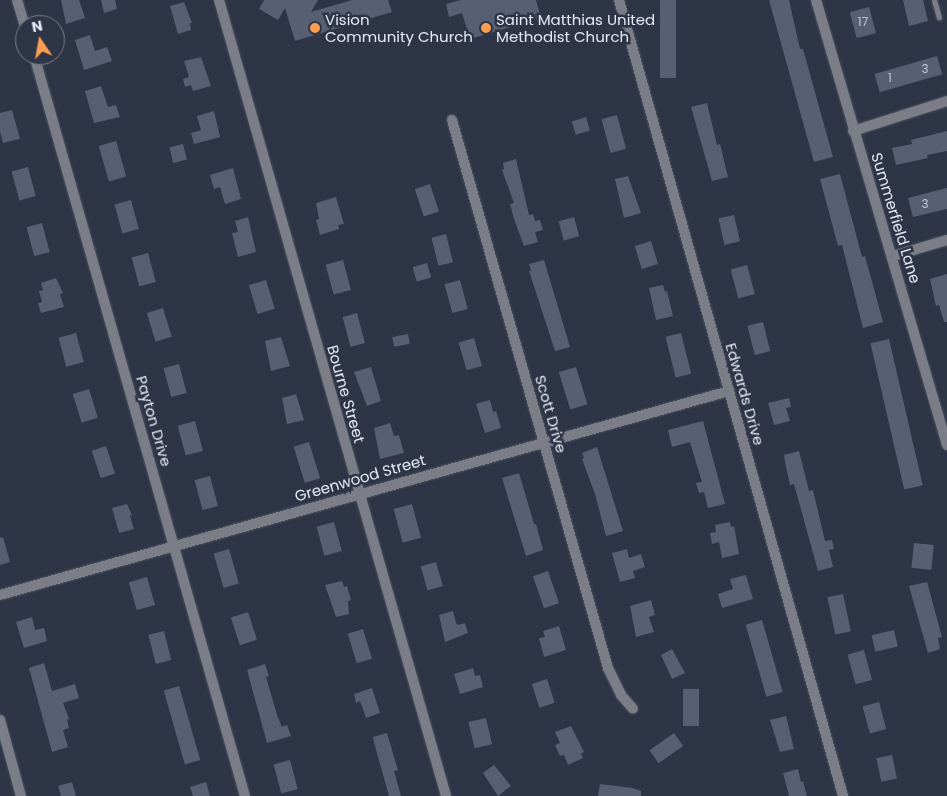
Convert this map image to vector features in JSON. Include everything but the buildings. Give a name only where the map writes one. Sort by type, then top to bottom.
[{"type":"street","points":[[17,0],[22,15]]},
{"type":"street","name":"Bourne Street","points":[[220,0],[446,796]]},
{"type":"street","name":"Edwards Drive","points":[[619,0],[842,796]]},
{"type":"street","name":"Summerfield Lane","points":[[816,0],[872,197],[893,256],[947,445]]},
{"type":"street","name":"Payton Drive","points":[[37,65],[245,796]]},
{"type":"street","points":[[853,131],[947,101]]},
{"type":"street","name":"Scott Drive","points":[[452,120],[608,668],[621,695],[633,710]]},
{"type":"street","points":[[893,256],[947,240]]},
{"type":"street","name":"Greenwood Street","points":[[0,595],[729,391]]},
{"type":"street","points":[[0,720],[21,796]]},
{"type":"lane","points":[[934,0],[939,17]]},
{"type":"place","name":"Vision Community Church","points":[[315,28]]},
{"type":"place","name":"Saint Matthias United Methodist Church","points":[[486,28]]}]
